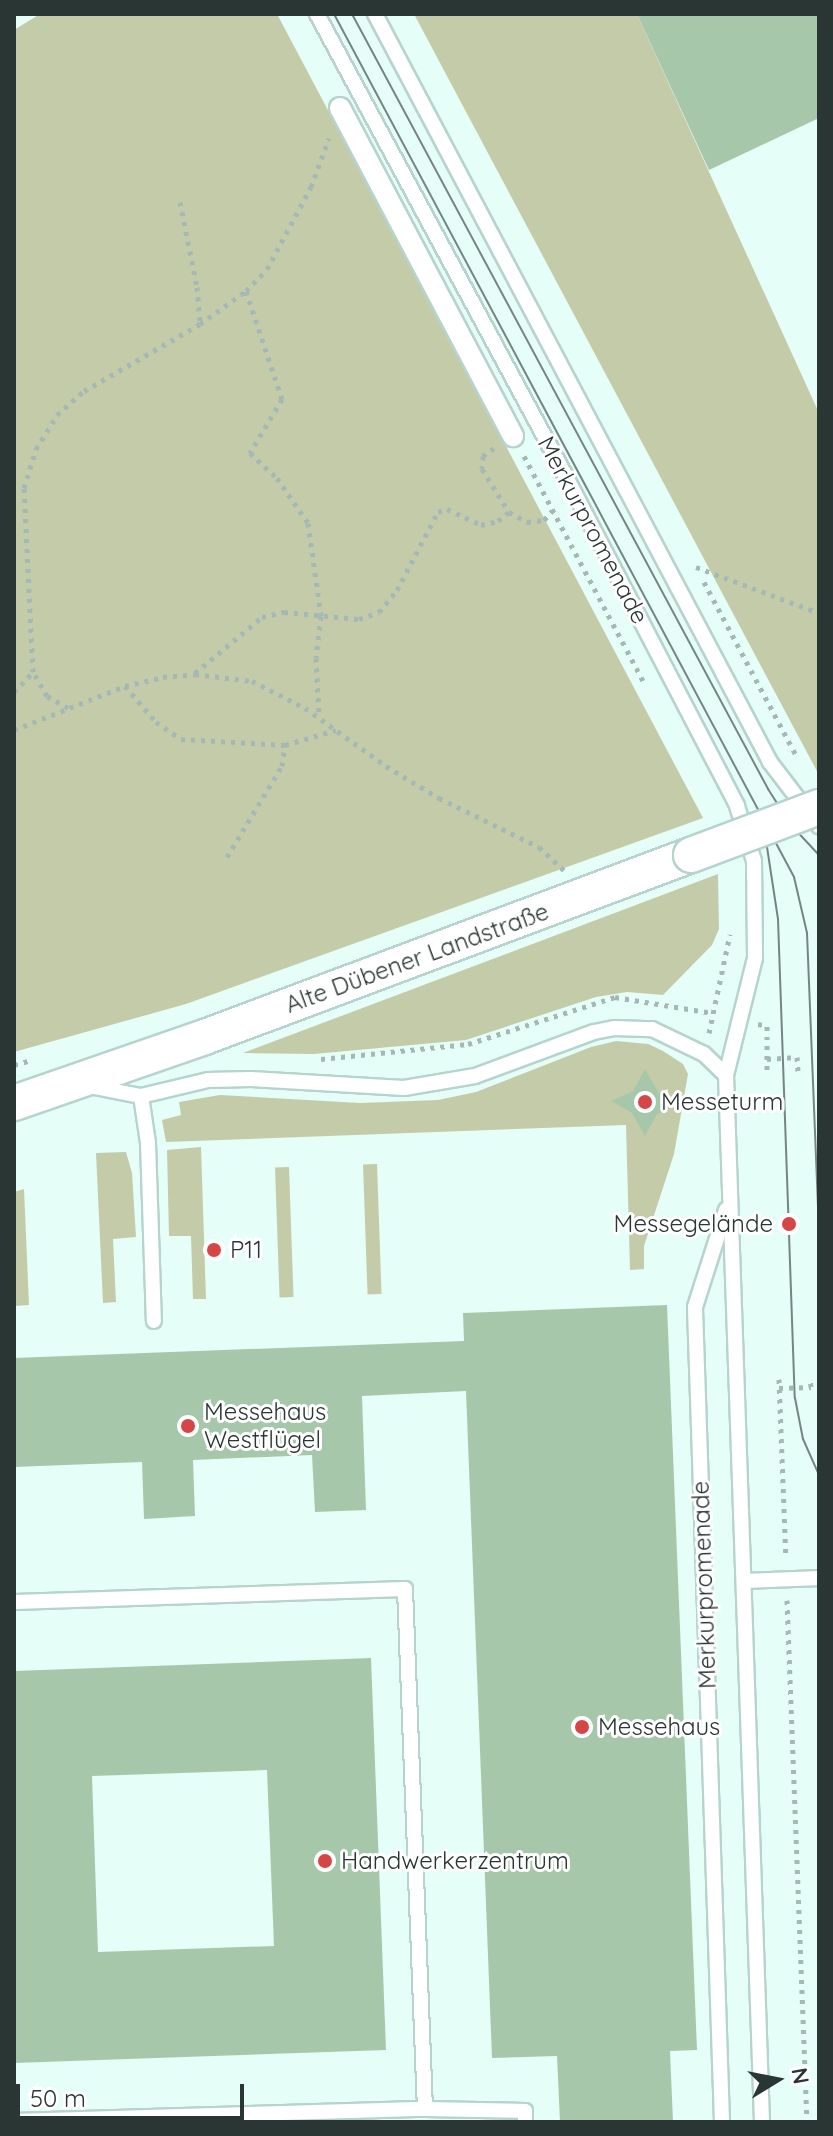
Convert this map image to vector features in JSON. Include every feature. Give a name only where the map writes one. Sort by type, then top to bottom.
[{"type":"street","name":"Merkurpromenade","points":[[340,108],[513,436]]},
{"type":"street","name":"Alte Dübener Landstraße","points":[[14,1103],[819,807]]},
{"type":"lane","name":"Merkurpromenade","points":[[317,14],[564,473],[737,806],[754,861],[757,909],[755,958],[726,1075],[762,2122]]},
{"type":"lane","name":"Merkurpromenade","points":[[375,14],[770,762],[819,826]]},
{"type":"lane","points":[[73,1083],[141,1096],[208,1080],[251,1079],[404,1088],[475,1076],[594,1032],[614,1028],[652,1029],[704,1054],[726,1075]]},
{"type":"lane","points":[[141,1096],[148,1143],[154,1321]]},
{"type":"lane","name":"Merkurpromenade","points":[[722,2122],[695,1307],[730,1198]]},
{"type":"lane","name":"Merkurpromenade","points":[[745,1581],[819,1578]]},
{"type":"lane","points":[[14,1602],[405,1589],[425,2109]]},
{"type":"lane","points":[[14,2121],[425,2109],[525,2111],[525,2122]]},
{"type":"path","points":[[68,708],[47,696],[33,672],[24,488],[36,449],[57,415],[84,391],[200,324],[246,291],[267,269],[311,187],[340,108]]},
{"type":"path","points":[[180,202],[197,287],[200,324]]},
{"type":"path","points":[[246,291],[282,399],[250,453],[277,478],[308,523],[321,616],[316,658],[319,717]]},
{"type":"path","points":[[553,510],[544,520],[527,522],[509,512],[482,469],[483,456],[513,436],[553,510],[648,690]]},
{"type":"path","points":[[195,674],[262,617],[284,612],[359,619],[379,612],[397,590],[438,512],[447,509],[481,525],[498,521],[509,512]]},
{"type":"path","points":[[696,567],[819,613]]},
{"type":"path","points":[[14,692],[33,672]]},
{"type":"path","points":[[14,730],[125,686],[195,674],[252,681],[319,717],[439,798],[539,847],[590,893]]},
{"type":"path","points":[[125,686],[156,722],[181,739],[285,745],[336,730]]},
{"type":"path","points":[[227,857],[282,766],[285,745]]},
{"type":"path","points":[[704,1054],[731,930]]},
{"type":"path","points":[[316,1059],[391,1055],[468,1044],[615,997],[714,1013],[767,1026],[767,1073]]},
{"type":"path","points":[[767,1059],[797,1057],[798,1071]]},
{"type":"path","points":[[779,1388],[811,1387],[810,1378]]},
{"type":"path","points":[[779,1379],[807,2122]]},
{"type":"green space","points":[[40,14],[277,14],[703,818],[186,1004],[14,1052],[14,30]]},
{"type":"green space","points":[[414,14],[637,14],[819,413],[819,775]]},
{"type":"green space","points":[[718,874],[719,929],[712,945],[663,995],[627,992],[596,997],[466,1040],[314,1054],[243,1053]]},
{"type":"green space","points":[[616,1041],[648,1044],[683,1064],[688,1074],[674,1154],[644,1246],[644,1269],[630,1270],[626,1125],[166,1142],[162,1120],[181,1115],[179,1102],[220,1095],[360,1103],[438,1100],[476,1092],[591,1047]]},
{"type":"green space","points":[[201,1147],[206,1299],[193,1299],[191,1236],[169,1236],[167,1150]]},
{"type":"green space","points":[[126,1152],[132,1173],[136,1237],[113,1239],[116,1302],[103,1303],[96,1153]]},
{"type":"green space","points":[[363,1164],[377,1164],[382,1294],[368,1294]]},
{"type":"green space","points":[[275,1167],[289,1167],[294,1297],[280,1297]]},
{"type":"green space","points":[[24,1189],[29,1305],[15,1306],[14,1192]]},
{"type":"building","points":[[637,14],[819,14],[819,118],[709,170]]},
{"type":"building","name":"Messeturm","points":[[645,1069],[658,1092],[679,1104],[657,1114],[645,1136],[632,1113],[611,1101],[633,1091]]},
{"type":"building","name":"Messehaus","points":[[667,1305],[697,2050],[670,2051],[673,2122],[560,2122],[557,2056],[492,2058],[466,1391],[362,1396],[366,1510],[315,1512],[312,1455],[193,1460],[195,1516],[144,1519],[142,1462],[14,1467],[14,1358],[464,1341],[463,1313]]},
{"type":"building","name":"Handwerkerzentrum","points":[[371,1658],[386,2050],[14,2063],[14,1671]],"holes":[[[267,1770],[274,1946],[98,1952],[92,1776]]]},
{"type":"tram line","points":[[334,14],[794,877],[807,933],[819,1227]]},
{"type":"tram line","points":[[352,14],[768,789],[791,825],[819,855]]},
{"type":"tram line","points":[[765,834],[778,919],[795,1398],[803,1439],[819,1475]]},
{"type":"place","name":"Messeturm","points":[[645,1102]]},
{"type":"place","name":"Messegelände","points":[[789,1224]]},
{"type":"place","name":"P11","points":[[214,1250]]},
{"type":"place","name":"Messehaus Westflügel","points":[[188,1426]]},
{"type":"place","name":"Messehaus","points":[[582,1727]]},
{"type":"place","name":"Handwerkerzentrum","points":[[325,1861]]}]
